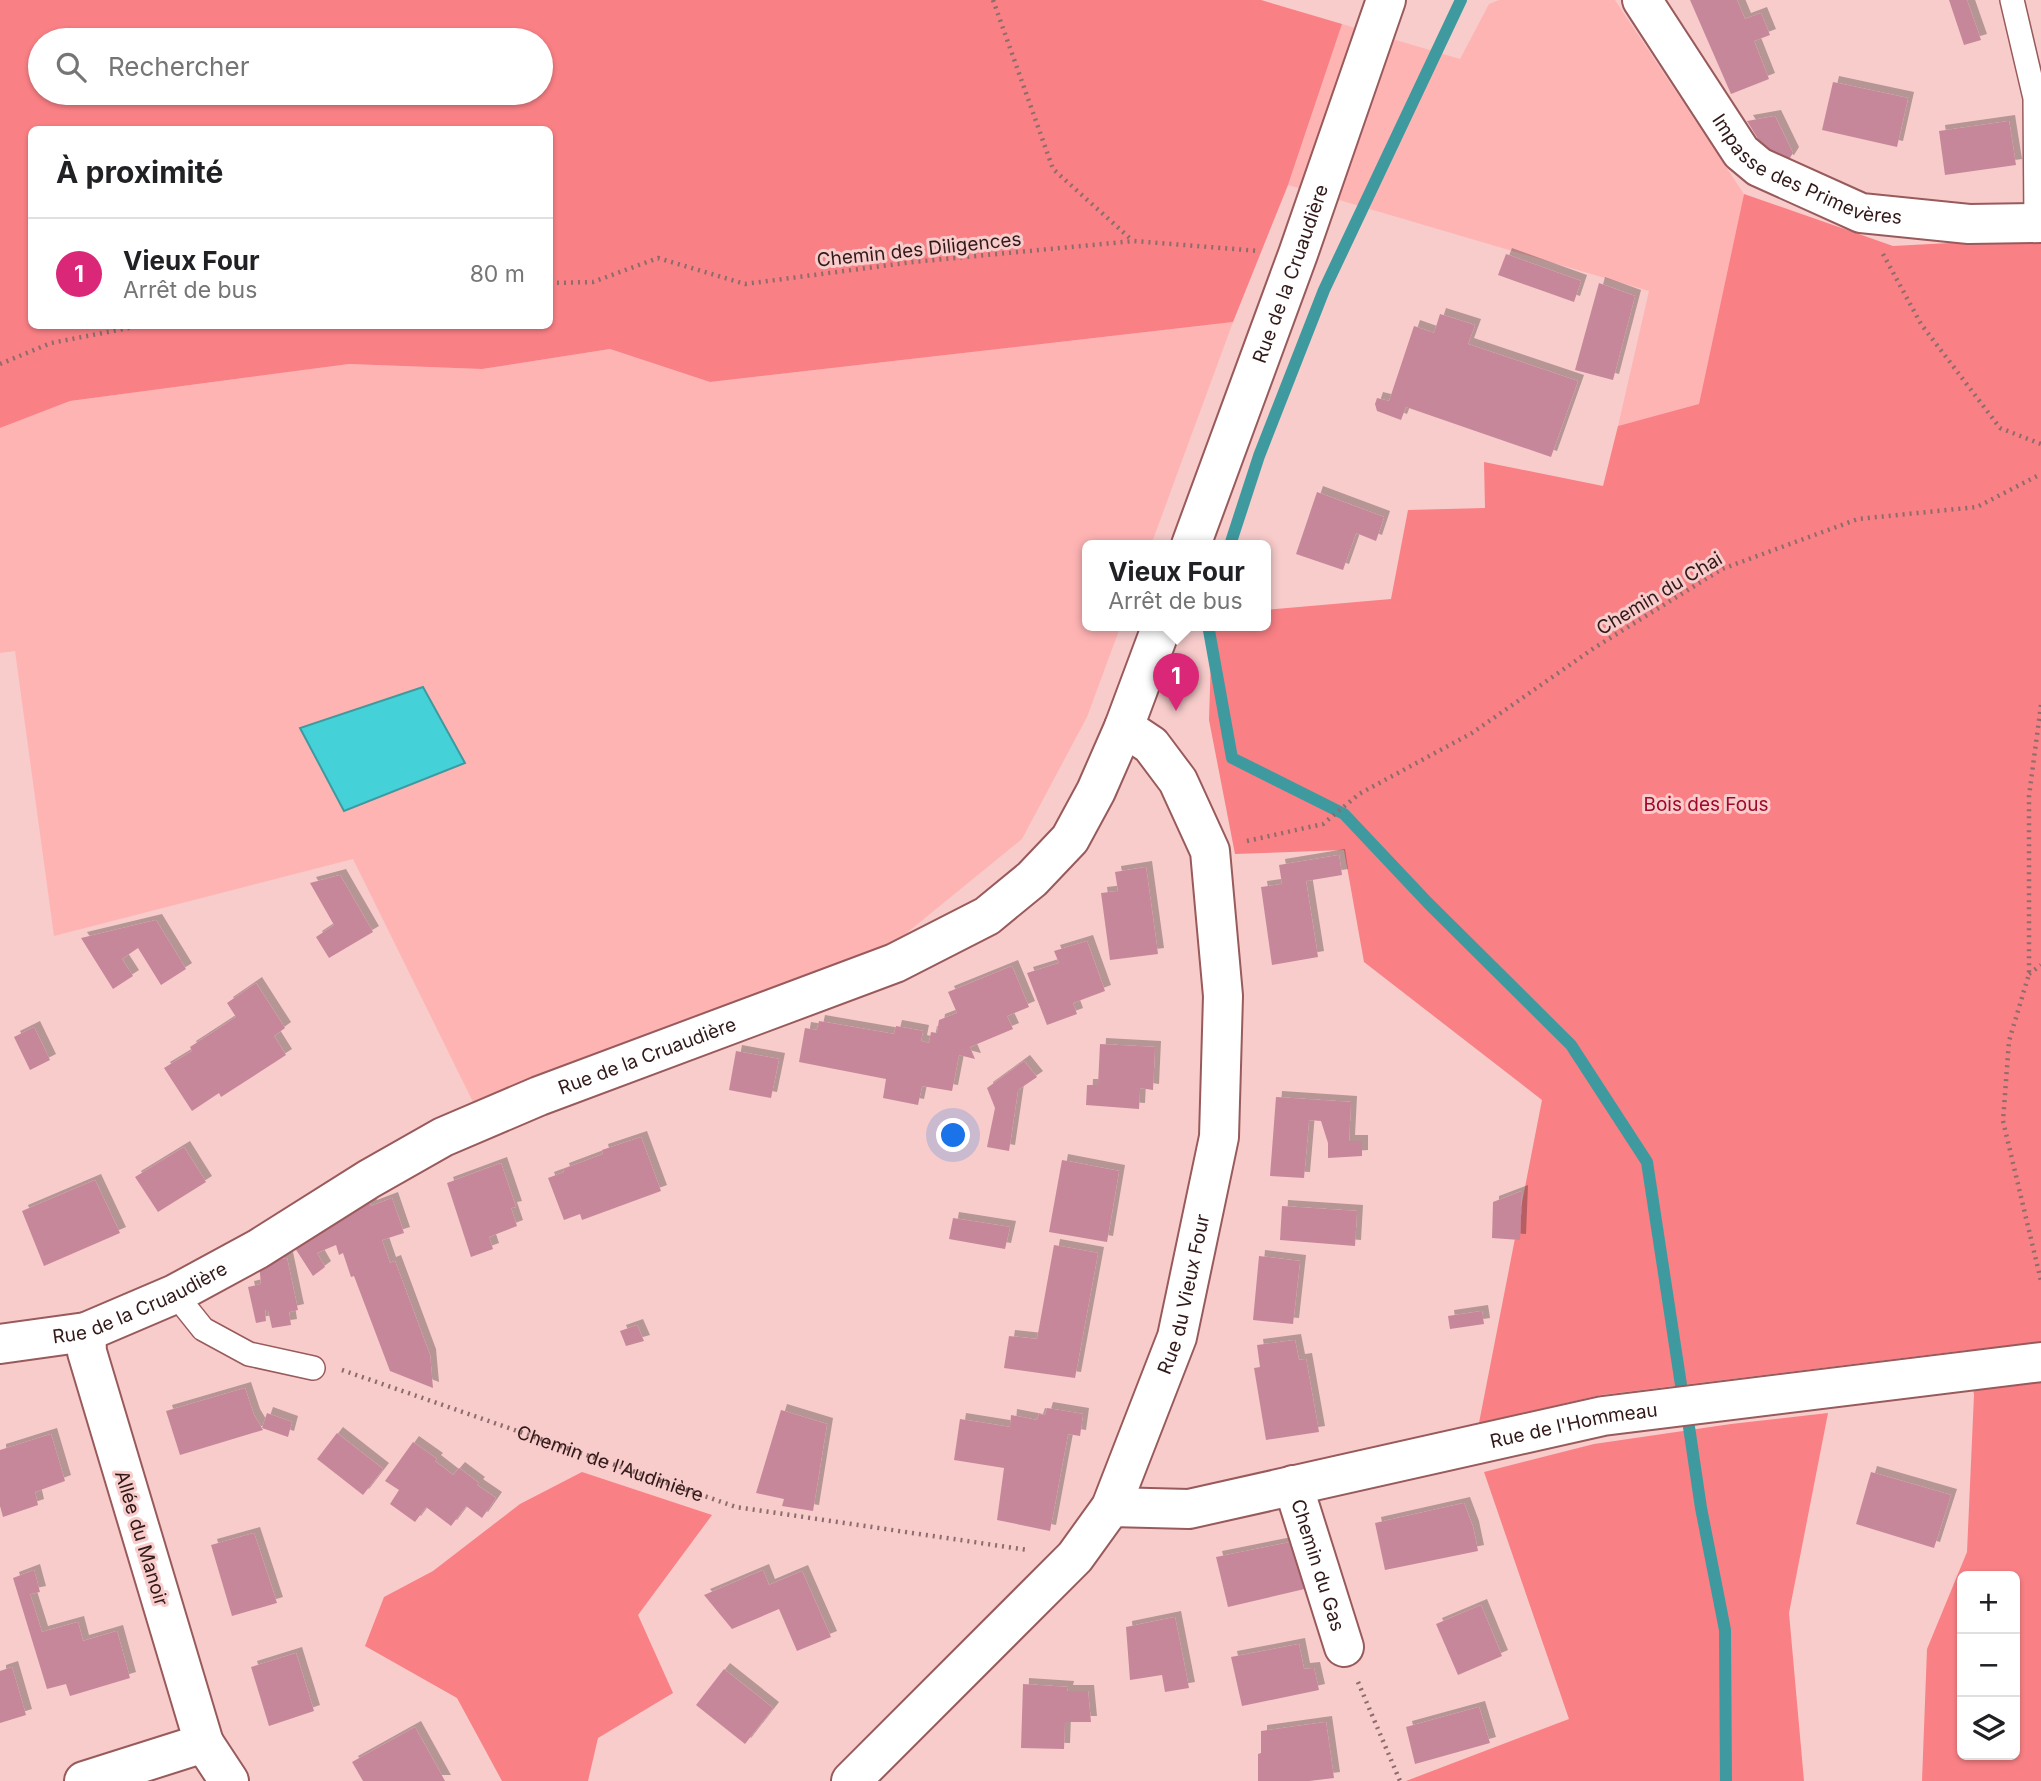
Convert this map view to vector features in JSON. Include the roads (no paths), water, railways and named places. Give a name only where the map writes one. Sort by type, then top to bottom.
[{"type":"street","name":"Rue de la Cruaudière","points":[[1193,540],[1298,254],[1386,0]]},
{"type":"street","name":"Impasse des Primevères","points":[[1642,0],[1741,152],[1759,167],[1861,213],[1969,224],[2039,223]]},
{"type":"street","name":"Rue de la Cruaudière","points":[[0,1344],[86,1332],[175,1294],[258,1249],[369,1179],[443,1137],[552,1091],[895,963],[987,916],[1032,879],[1070,839],[1096,791],[1124,727],[1160,631]]},
{"type":"street","name":"Rue du Vieux Four","points":[[851,1781],[1075,1557],[1111,1507],[1177,1337],[1219,1137],[1223,996],[1210,851],[1178,781],[1151,746],[1124,727]]},
{"type":"street","name":"Allée du Manoir","points":[[86,1332],[87,1352],[204,1744],[229,1781]]},
{"type":"street","name":"Rue de l'Hommeau","points":[[1111,1507],[1189,1509],[1603,1416],[2041,1362]]},
{"type":"street","name":"Chemin du Gas","points":[[1293,1485],[1343,1647]]},
{"type":"street","points":[[84,1781],[204,1744]]},
{"type":"lane","points":[[2012,0],[2035,98],[2039,223]]},
{"type":"lane","points":[[175,1294],[203,1329],[249,1354],[313,1368]]},
{"type":"water","points":[[423,687],[465,763],[344,811],[300,728]]},
{"type":"waterway","points":[[1232,540],[1259,456],[1324,290],[1461,0]]},
{"type":"waterway","points":[[1209,631],[1232,758],[1344,814],[1428,903],[1571,1045],[1647,1162],[1683,1398]]},
{"type":"waterway","points":[[1689,1427],[1701,1508],[1725,1630],[1726,1781]]},
{"type":"place","name":"Vieux Four","points":[[1176,711]]},
{"type":"park label","name":"Bois des Fous","points":[[1706,804]]}]
